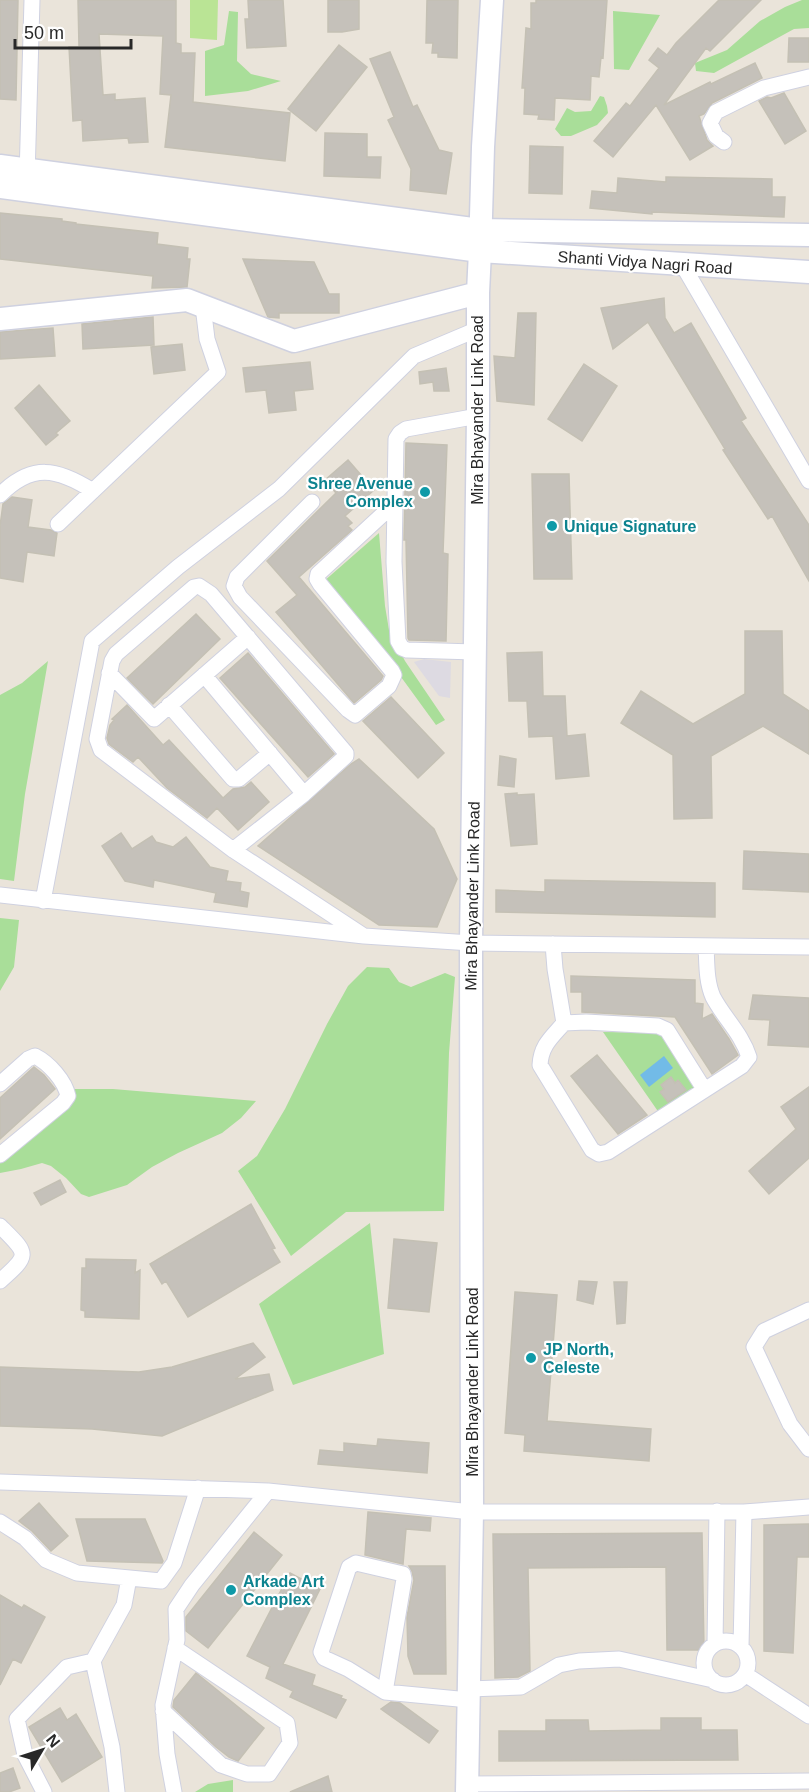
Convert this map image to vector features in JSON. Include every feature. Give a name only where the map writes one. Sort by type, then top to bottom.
[{"type":"street","points":[[27,181],[32,0]]},
{"type":"street","name":"Mira Bhayander Link Road","points":[[467,1788],[472,1512],[471,943],[478,293],[483,147],[492,0]]},
{"type":"street","points":[[724,142],[716,136],[710,123],[716,112],[764,88],[809,77]]},
{"type":"street","points":[[0,166],[27,181]]},
{"type":"street","points":[[0,187],[27,181],[480,241]]},
{"type":"street","name":"Shanti Vidya Nagri Road","points":[[480,241],[809,235]]},
{"type":"street","name":"Shanti Vidya Nagri Road","points":[[480,241],[682,264],[809,272]]},
{"type":"street","points":[[682,264],[809,481]]},
{"type":"street","points":[[0,319],[187,300],[294,341],[478,293]]},
{"type":"street","points":[[58,524],[218,372],[207,339],[203,306]]},
{"type":"street","points":[[43,901],[92,641],[178,567],[279,489],[414,356],[478,329]]},
{"type":"street","points":[[475,652],[415,651],[407,650],[400,645],[394,562],[396,439],[406,429],[478,416]]},
{"type":"street","points":[[0,495],[12,483],[31,474],[50,472],[93,491]]},
{"type":"street","points":[[312,502],[237,577],[234,586],[256,613],[355,715],[390,686],[394,675],[317,579],[318,574],[395,503]]},
{"type":"street","points":[[233,850],[304,794],[347,754],[211,594],[199,586],[194,587],[116,654],[112,661],[96,739],[101,750],[233,850],[364,936]]},
{"type":"street","points":[[109,674],[154,719],[248,637]]},
{"type":"street","points":[[204,675],[304,794]]},
{"type":"street","points":[[170,705],[233,779],[239,779],[270,753]]},
{"type":"street","points":[[0,895],[364,936],[471,943],[809,947]]},
{"type":"street","points":[[553,944],[564,1023]]},
{"type":"street","points":[[704,1089],[667,1030],[658,1026],[564,1023],[545,1046],[541,1054],[540,1065],[592,1150],[599,1154],[608,1152],[742,1066],[749,1057],[746,1045],[713,997],[708,981],[706,946]]},
{"type":"street","points":[[0,1084],[28,1059],[35,1056],[43,1060],[66,1086],[68,1096],[63,1103],[0,1155]]},
{"type":"street","points":[[0,1226],[21,1247],[23,1256],[20,1263],[0,1281]]},
{"type":"street","points":[[809,1310],[764,1331],[754,1347],[790,1424],[809,1449]]},
{"type":"street","points":[[0,1482],[268,1491],[472,1512],[744,1512],[809,1507]]},
{"type":"street","points":[[0,1522],[25,1538],[46,1560],[77,1573],[161,1581],[174,1563],[198,1488]]},
{"type":"street","points":[[174,1792],[166,1754],[163,1705],[177,1640],[176,1609],[192,1585],[268,1491]]},
{"type":"street","points":[[715,1644],[717,1511]]},
{"type":"street","points":[[385,1692],[403,1574],[356,1563],[349,1567],[322,1655],[385,1692],[469,1695],[521,1688],[559,1665],[579,1661],[620,1659],[726,1684],[740,1680],[745,1674],[748,1660],[741,1647],[744,1512]]},
{"type":"street","points":[[117,1792],[112,1747],[93,1661],[124,1605],[129,1578]]},
{"type":"street","points":[[713,1680],[708,1675],[704,1661],[710,1648],[722,1641],[728,1641],[741,1647]]},
{"type":"street","points":[[163,1712],[221,1765],[247,1774],[269,1774],[290,1743],[286,1723],[175,1648]]},
{"type":"street","points":[[44,1792],[24,1755],[17,1719],[67,1667],[93,1661]]},
{"type":"street","points":[[745,1674],[809,1716]]},
{"type":"street","points":[[467,1788],[692,1787],[809,1781]]},
{"type":"shaded area","points":[[424,659],[451,662],[450,698],[439,696],[414,662]]},
{"type":"green space","points":[[190,0],[218,0],[217,40],[190,38]]},
{"type":"green space","points":[[802,0],[809,0],[809,28],[794,29],[714,73],[696,71],[695,63],[727,50],[760,21]]},
{"type":"green space","points":[[229,11],[238,12],[237,61],[251,74],[281,81],[248,91],[205,96],[205,51],[224,45]]},
{"type":"green space","points":[[613,11],[660,15],[629,70],[614,69]]},
{"type":"green space","points":[[600,96],[604,97],[608,113],[597,125],[571,136],[561,136],[555,129],[567,108],[575,112],[591,111]]},
{"type":"green space","points":[[379,533],[389,630],[405,661],[445,720],[436,725],[377,644],[323,582]]},
{"type":"green space","points":[[48,661],[25,794],[14,881],[0,879],[0,695],[22,683]]},
{"type":"green space","points":[[0,918],[19,920],[14,967],[0,991]]},
{"type":"green space","points":[[367,967],[389,968],[399,982],[411,987],[445,973],[455,977],[449,1053],[444,1211],[346,1212],[291,1256],[238,1171],[257,1156],[285,1109],[348,986]]},
{"type":"green space","points":[[603,1032],[666,1033],[711,1093],[664,1120]]},
{"type":"green space","points":[[73,1089],[113,1089],[256,1101],[241,1118],[222,1133],[152,1167],[127,1185],[89,1197],[81,1194],[51,1166],[42,1163],[0,1173],[0,1156]]},
{"type":"green space","points":[[370,1223],[384,1354],[293,1385],[259,1304]]},
{"type":"green space","points":[[233,1780],[233,1792],[195,1792],[208,1784]]},
{"type":"water","points":[[664,1056],[673,1068],[649,1087],[640,1075]]},
{"type":"building","points":[[0,0],[18,0],[16,100],[0,99]]},
{"type":"building","points":[[78,0],[176,0],[176,43],[181,44],[181,53],[195,53],[193,102],[290,113],[285,161],[165,147],[171,95],[160,94],[163,36],[99,34],[103,95],[115,94],[115,100],[145,98],[148,142],[129,143],[128,138],[83,141],[82,120],[73,121],[69,47],[79,47]]},
{"type":"building","points":[[248,0],[283,0],[286,46],[247,48],[245,19],[249,19]]},
{"type":"building","points":[[328,0],[359,0],[359,29],[328,32]]},
{"type":"building","points":[[427,0],[458,0],[457,58],[438,57],[438,53],[432,53],[433,43],[426,43]]},
{"type":"building","points":[[536,0],[607,0],[603,58],[601,57],[599,77],[591,76],[590,100],[555,98],[554,120],[538,119],[539,115],[524,114],[525,88],[522,88],[526,28],[531,29],[531,3],[536,3]]},
{"type":"building","points":[[719,0],[761,0],[710,51],[706,48],[664,105],[755,63],[762,78],[712,103],[704,114],[699,116],[707,140],[713,146],[690,160],[656,105],[613,157],[594,141],[626,103],[630,106],[659,68],[649,60],[658,48],[667,55]]},
{"type":"building","points":[[789,38],[809,38],[809,62],[788,62]]},
{"type":"building","points":[[339,45],[367,67],[316,131],[288,109]]},
{"type":"building","points":[[390,52],[413,107],[417,105],[439,150],[452,153],[446,194],[410,190],[411,169],[388,120],[394,117],[370,59]]},
{"type":"building","points":[[784,93],[806,131],[785,144],[759,101]]},
{"type":"building","points":[[325,133],[367,134],[367,157],[381,157],[380,178],[324,176]]},
{"type":"building","points":[[530,146],[563,147],[562,194],[529,193]]},
{"type":"building","points":[[666,177],[772,179],[772,197],[785,197],[784,217],[652,212],[652,214],[590,208],[592,191],[617,193],[618,178],[666,182]]},
{"type":"building","points":[[0,213],[62,219],[62,221],[76,224],[158,233],[157,244],[188,248],[187,259],[190,259],[187,287],[152,288],[153,276],[0,259]]},
{"type":"building","points":[[243,259],[314,262],[329,294],[339,294],[339,313],[279,313],[279,318],[268,317]]},
{"type":"building","points":[[664,298],[665,318],[674,333],[691,323],[746,418],[741,421],[809,525],[809,581],[772,516],[768,519],[723,450],[725,449],[648,322],[613,349],[601,308]]},
{"type":"building","points":[[518,313],[536,313],[534,405],[497,401],[494,356],[515,358]]},
{"type":"building","points":[[153,317],[154,345],[83,349],[82,324]]},
{"type":"building","points":[[53,328],[55,356],[0,359],[0,332]]},
{"type":"building","points":[[182,344],[185,370],[154,374],[151,347]]},
{"type":"building","points":[[310,362],[313,389],[294,391],[296,410],[269,413],[266,390],[246,392],[243,368]]},
{"type":"building","points":[[584,364],[617,386],[582,441],[548,419]]},
{"type":"building","points":[[446,368],[449,391],[434,391],[433,382],[420,384],[419,372]]},
{"type":"building","points":[[39,385],[70,421],[46,445],[15,408]]},
{"type":"building","points":[[406,443],[447,445],[443,553],[448,554],[446,641],[409,640],[408,638],[406,540],[404,540]]},
{"type":"building","points":[[348,460],[374,490],[345,516],[352,523],[348,526],[352,530],[299,577],[383,676],[354,703],[276,612],[297,595],[267,561],[336,493],[325,480]]},
{"type":"building","name":"Unique Signature","points":[[532,474],[569,474],[572,579],[534,579]]},
{"type":"building","points":[[12,497],[32,500],[28,527],[57,533],[54,556],[27,552],[23,582],[0,578],[0,526],[3,504]]},
{"type":"building","points":[[196,614],[220,639],[153,704],[127,678]]},
{"type":"building","points":[[745,631],[782,631],[783,694],[809,711],[809,754],[763,726],[711,756],[712,818],[674,819],[673,755],[621,723],[641,691],[693,724],[745,694]]},
{"type":"building","points":[[542,652],[543,696],[565,696],[567,736],[585,734],[589,776],[556,779],[553,736],[529,737],[527,701],[509,701],[507,653]]},
{"type":"building","points":[[248,653],[334,754],[308,777],[220,678]]},
{"type":"building","points":[[391,697],[444,753],[418,778],[363,721]]},
{"type":"building","points":[[127,705],[163,745],[169,740],[223,798],[233,789],[245,787],[251,782],[269,802],[238,830],[217,808],[207,818],[167,788],[138,757],[133,762],[109,744],[107,738],[110,725],[114,720],[112,719]]},
{"type":"building","points":[[500,756],[516,759],[514,787],[498,785]]},
{"type":"building","points":[[359,759],[434,829],[457,879],[437,927],[379,925],[258,846]]},
{"type":"building","points":[[517,793],[517,795],[534,794],[537,844],[511,846],[505,794]]},
{"type":"building","points":[[121,833],[132,849],[152,836],[156,842],[173,847],[186,837],[210,867],[228,871],[226,881],[241,883],[240,891],[249,893],[247,907],[214,902],[216,893],[154,880],[153,887],[125,881],[102,846]]},
{"type":"building","points":[[744,851],[809,854],[809,892],[743,889]]},
{"type":"building","points":[[545,880],[715,883],[715,917],[496,912],[496,890],[545,892]]},
{"type":"building","points":[[571,976],[695,980],[695,1003],[703,1004],[702,1019],[712,1014],[738,1055],[712,1074],[675,1017],[582,1012],[582,992],[571,992]]},
{"type":"building","points":[[753,995],[809,998],[809,1047],[768,1045],[770,1020],[749,1019]]},
{"type":"building","points":[[597,1055],[647,1115],[618,1134],[571,1076]]},
{"type":"building","points":[[34,1067],[55,1089],[0,1139],[0,1098]]},
{"type":"building","points":[[671,1077],[675,1083],[678,1080],[686,1090],[668,1102],[660,1092],[664,1089],[661,1085]]},
{"type":"building","points":[[809,1087],[809,1158],[769,1194],[749,1171],[796,1129],[781,1107]]},
{"type":"building","points":[[60,1180],[66,1192],[41,1205],[34,1193]]},
{"type":"building","points":[[251,1204],[280,1262],[188,1317],[166,1281],[162,1284],[150,1264]]},
{"type":"building","points":[[394,1239],[437,1243],[429,1312],[388,1308]]},
{"type":"building","points":[[86,1259],[136,1260],[135,1273],[140,1270],[139,1319],[85,1317],[85,1311],[81,1310],[82,1268],[86,1268]]},
{"type":"building","points":[[579,1281],[597,1282],[593,1304],[577,1300]]},
{"type":"building","points":[[614,1282],[627,1282],[625,1323],[617,1324]]},
{"type":"building","name":"JP North, Celeste","points":[[515,1292],[557,1295],[547,1421],[651,1429],[649,1461],[524,1451],[525,1435],[505,1433]]},
{"type":"building","points":[[253,1343],[265,1357],[235,1379],[269,1374],[273,1390],[162,1436],[92,1429],[0,1426],[0,1367],[139,1372],[172,1367]]},
{"type":"building","points":[[378,1439],[429,1443],[427,1473],[318,1464],[320,1450],[344,1452],[344,1443],[377,1446]]},
{"type":"building","points":[[39,1503],[68,1536],[51,1551],[19,1521]]},
{"type":"building","points":[[368,1512],[431,1518],[430,1531],[406,1529],[403,1564],[365,1555]]},
{"type":"building","points":[[76,1519],[145,1519],[163,1561],[162,1563],[87,1561]]},
{"type":"building","points":[[809,1524],[809,1557],[797,1557],[793,1653],[764,1651],[764,1525]]},
{"type":"building","name":"Arkade Art Complex","points":[[254,1532],[282,1555],[208,1648],[186,1631],[186,1617]]},
{"type":"building","points":[[702,1533],[704,1650],[667,1650],[666,1567],[528,1568],[530,1671],[518,1677],[495,1678],[493,1534]]},
{"type":"building","points":[[409,1566],[445,1566],[446,1674],[414,1674],[408,1656],[407,1617],[414,1580]]},
{"type":"building","points":[[290,1573],[320,1589],[283,1664],[315,1675],[312,1685],[342,1696],[341,1698],[346,1700],[336,1718],[290,1697],[293,1691],[266,1678],[270,1667],[247,1656]]},
{"type":"building","points":[[0,1595],[22,1608],[24,1605],[45,1617],[21,1663],[13,1659],[0,1685]]},
{"type":"building","points":[[196,1673],[264,1728],[238,1761],[216,1747],[173,1707],[174,1700]]},
{"type":"building","points":[[391,1702],[400,1703],[438,1731],[429,1743],[381,1709]]},
{"type":"building","points":[[60,1708],[67,1720],[76,1714],[102,1757],[62,1782],[29,1727]]},
{"type":"building","points":[[661,1718],[701,1718],[701,1730],[737,1730],[738,1760],[499,1761],[499,1731],[546,1731],[546,1720],[588,1720],[589,1731],[661,1730]]},
{"type":"building","points":[[13,1768],[20,1788],[0,1792],[0,1773]]},
{"type":"building","points":[[328,1776],[332,1792],[290,1792]]},
{"type":"place","name":"Shree Avenue Complex","points":[[425,492]]},
{"type":"place","name":"Unique Signature","points":[[552,526]]},
{"type":"place","name":"JP North, Celeste","points":[[531,1358]]},
{"type":"place","name":"Arkade Art Complex","points":[[231,1590]]}]
